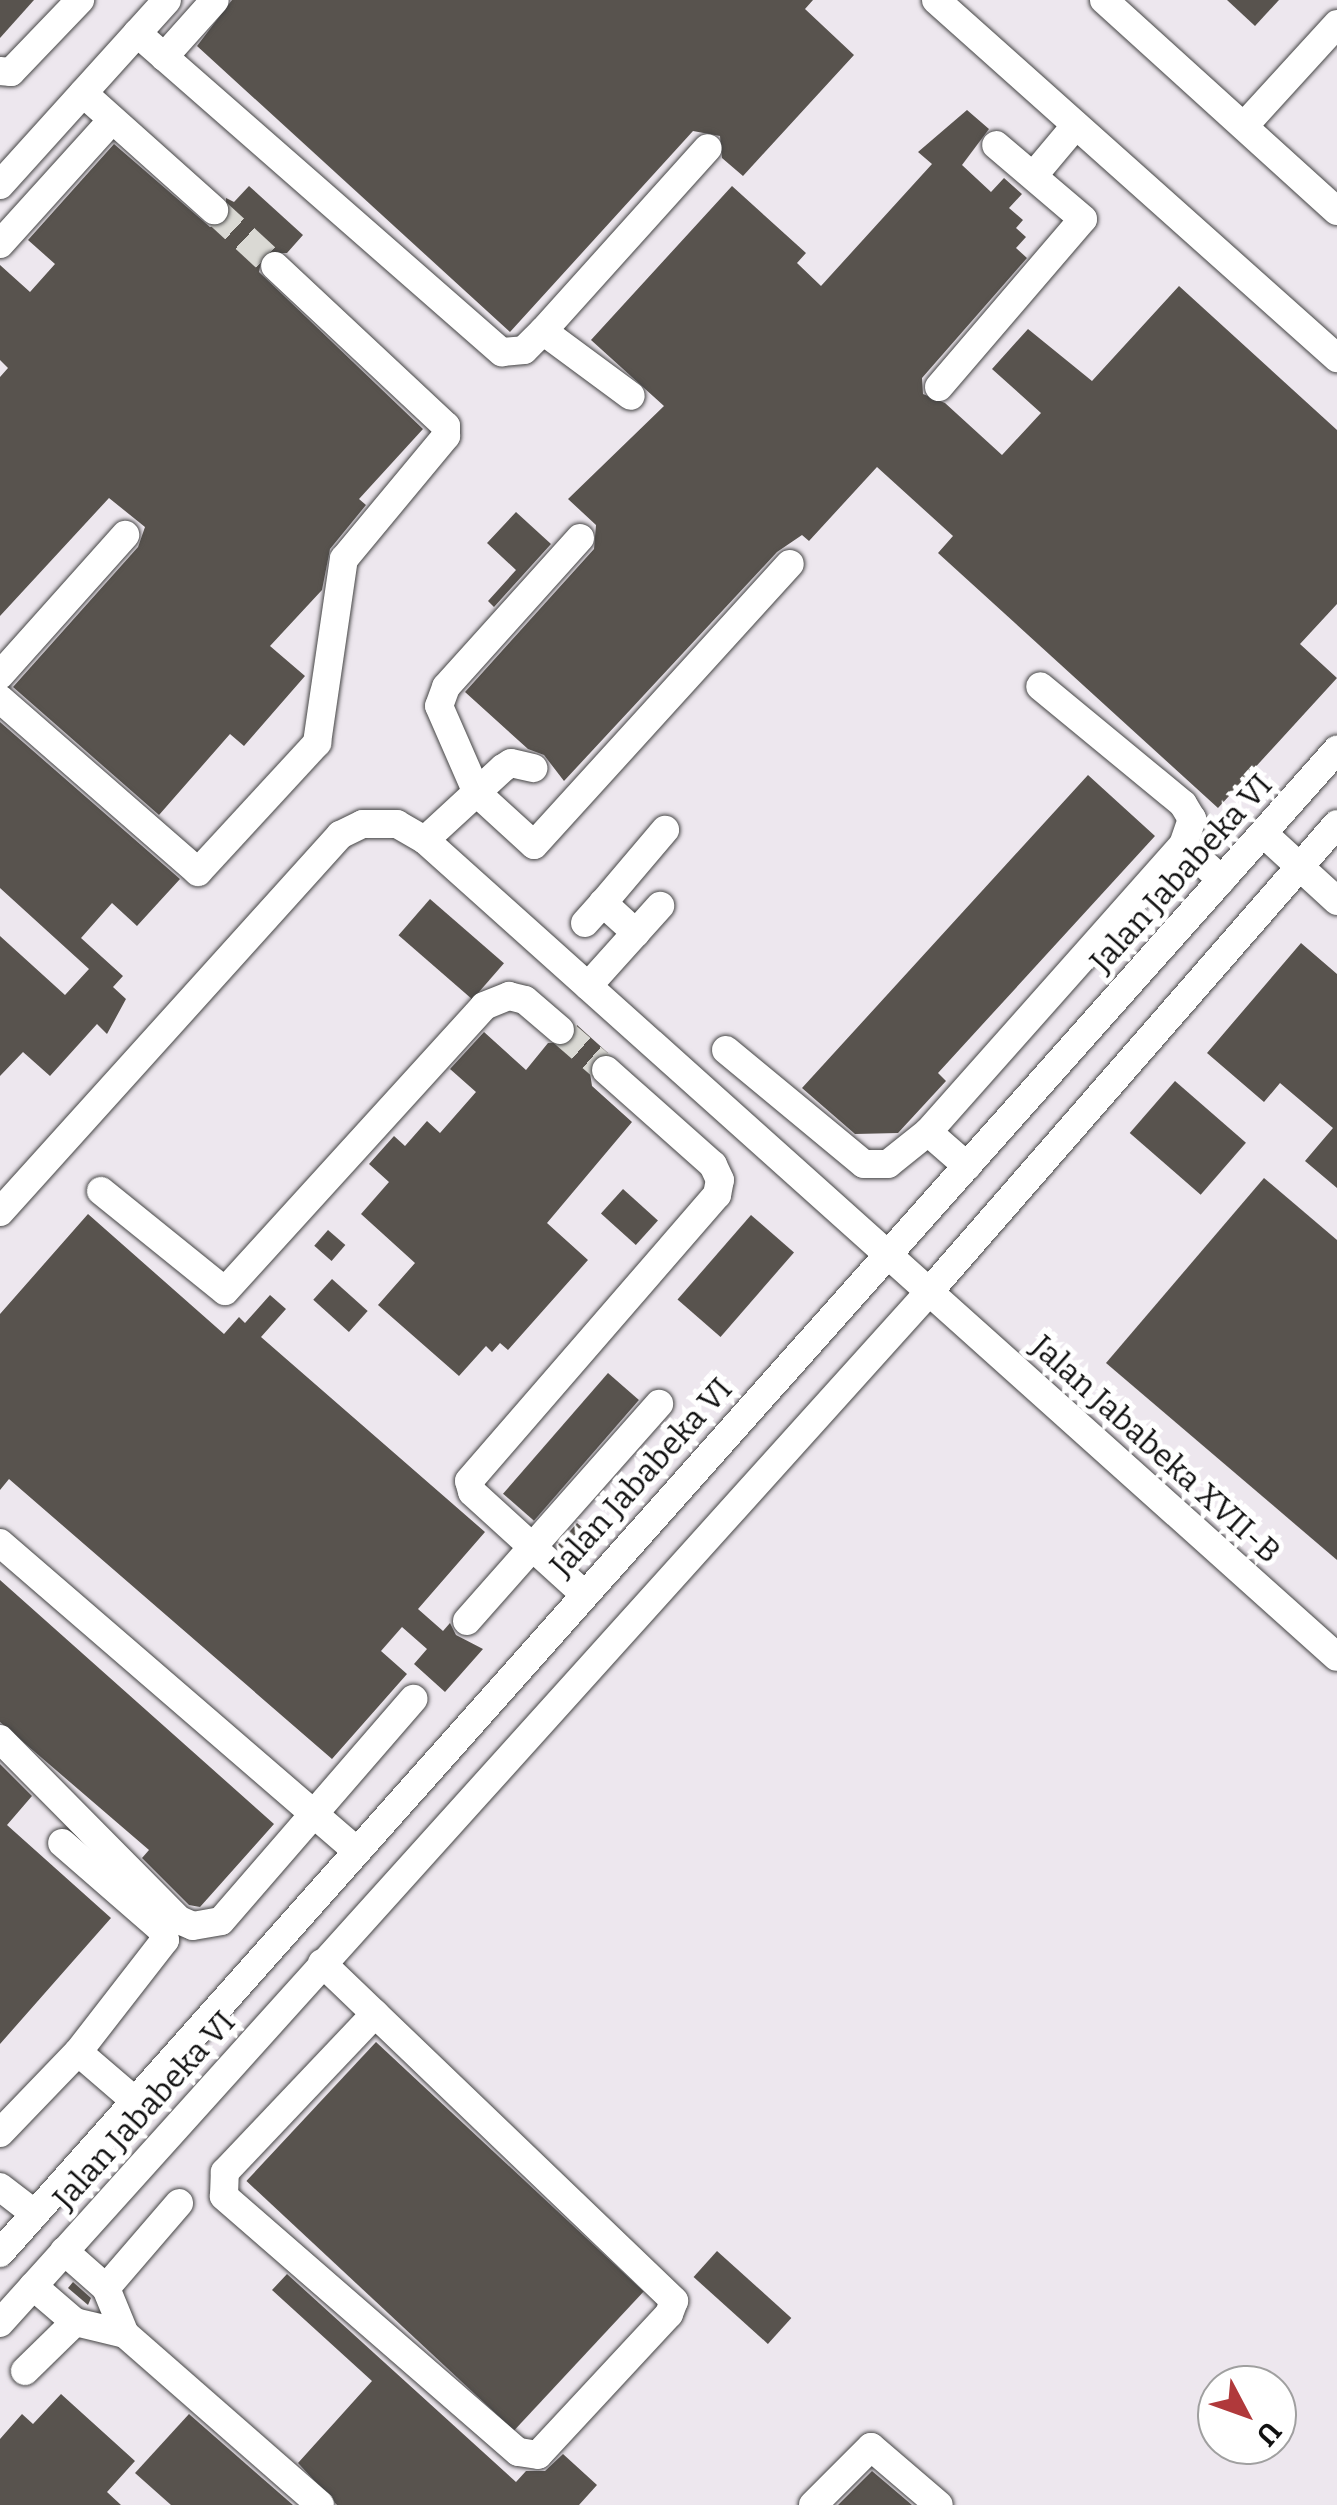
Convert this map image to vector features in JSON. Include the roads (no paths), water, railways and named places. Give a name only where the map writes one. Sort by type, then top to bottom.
[{"type":"street","points":[[0,71],[11,72],[80,0]]},
{"type":"street","points":[[0,185],[167,0]]},
{"type":"street","points":[[164,57],[215,0]]},
{"type":"street","points":[[936,0],[1337,358]]},
{"type":"street","points":[[1104,0],[1337,211]]},
{"type":"street","points":[[1244,126],[1337,24]]},
{"type":"street","points":[[137,33],[502,352],[524,350],[543,332],[708,148]]},
{"type":"street","points":[[83,93],[214,210]]},
{"type":"street","points":[[0,244],[112,120]]},
{"type":"street","points":[[1034,175],[1076,125]]},
{"type":"street","points":[[940,387],[1080,226],[1079,213],[996,144]]},
{"type":"street","points":[[0,698],[198,872],[317,743],[344,559],[446,436],[446,426],[275,266]]},
{"type":"street","points":[[543,332],[631,396]]},
{"type":"street","points":[[0,675],[125,535]]},
{"type":"street","points":[[580,538],[441,696],[445,726],[477,793],[528,844],[538,844],[790,564]]},
{"type":"street","points":[[726,1050],[864,1164],[888,1164],[928,1132],[1182,845],[1192,819],[1183,804],[1040,686]]},
{"type":"street","name":"Jalan Jababeka VI","points":[[0,2253],[1337,750]]},
{"type":"street","points":[[425,840],[511,763],[533,768]]},
{"type":"street","name":"Jalan Jababeka XVII-B","points":[[0,1212],[340,835],[381,820],[425,840],[1337,1657]]},
{"type":"street","name":"Jalan Jababeka VI","points":[[0,2323],[928,1294],[1337,824]]},
{"type":"street","points":[[636,933],[594,913],[666,830]]},
{"type":"street","points":[[1264,834],[1337,902]]},
{"type":"street","points":[[1182,845],[1222,880]]},
{"type":"street","points":[[588,986],[660,906]]},
{"type":"street","points":[[101,1190],[225,1291],[484,1006],[509,996],[525,1000],[560,1030]]},
{"type":"street","points":[[584,1594],[472,1492],[475,1470],[718,1195],[720,1180],[713,1166],[606,1070]]},
{"type":"street","points":[[928,1132],[966,1166]]},
{"type":"street","points":[[466,1621],[660,1404]]},
{"type":"street","points":[[0,1543],[356,1850]]},
{"type":"street","points":[[0,1740],[180,1920],[193,1926],[221,1921],[413,1698]]},
{"type":"street","points":[[0,2133],[78,2052],[165,1940],[161,1929],[62,1843]]},
{"type":"street","points":[[322,1963],[674,2301],[669,2314],[538,2455],[518,2452],[224,2196],[225,2172],[375,2014]]},
{"type":"street","points":[[78,2052],[135,2101]]},
{"type":"street","points":[[0,2187],[35,2214]]},
{"type":"street","points":[[106,2288],[179,2203]]},
{"type":"street","points":[[64,2252],[106,2288],[125,2334],[320,2505]]},
{"type":"street","points":[[33,2286],[75,2322],[125,2334]]},
{"type":"street","points":[[25,2372],[75,2322]]},
{"type":"street","points":[[814,2505],[871,2447],[939,2505]]},
{"type":"tunnel","points":[[214,210],[275,266]]},
{"type":"tunnel","points":[[560,1030],[606,1070]]}]
